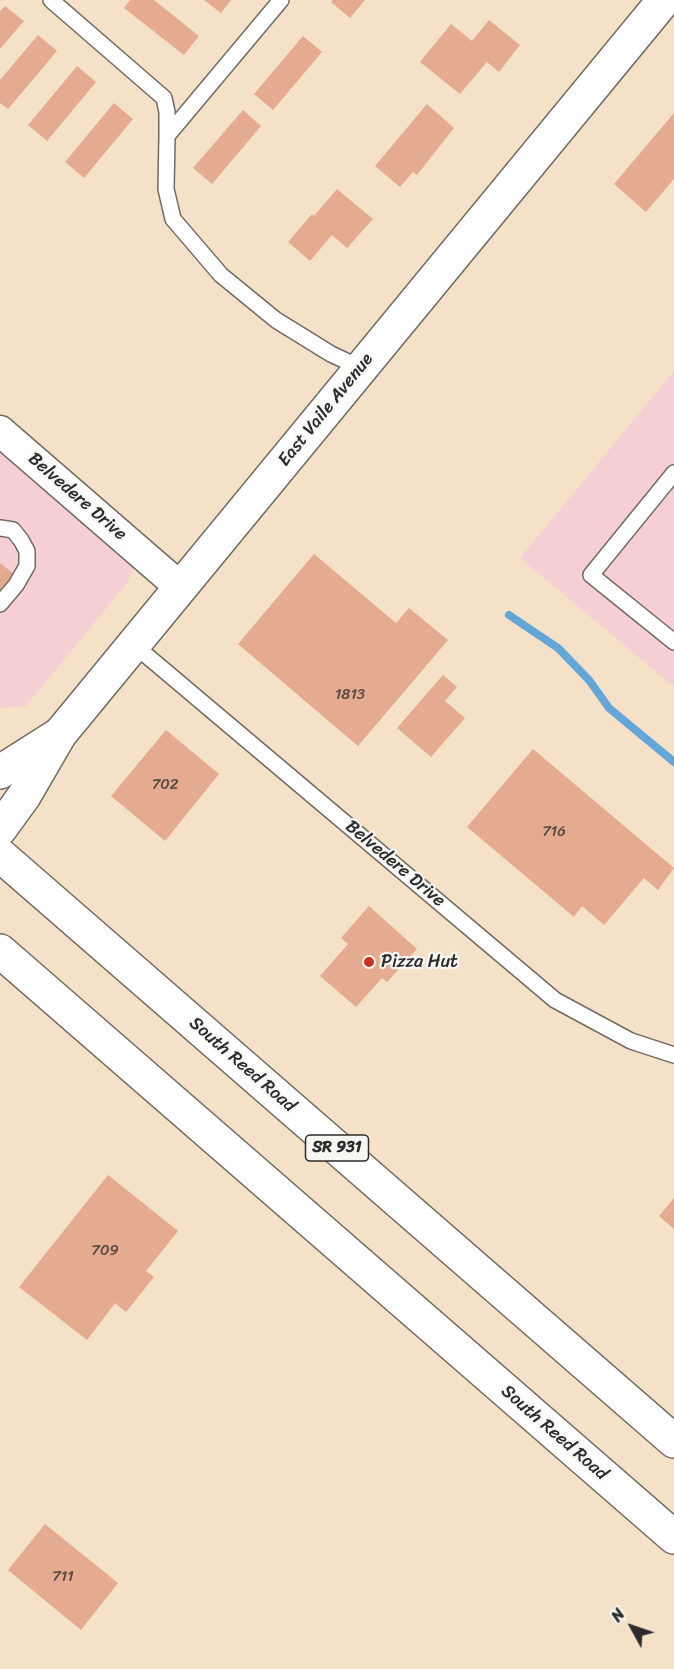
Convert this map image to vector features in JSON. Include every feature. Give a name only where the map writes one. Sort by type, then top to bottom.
[{"type":"main road","name":"East Vaile Avenue","points":[[0,829],[24,796],[60,734],[361,368],[663,7]]},
{"type":"main road","points":[[0,772],[60,734]]},
{"type":"main road","name":"South Reed Road","points":[[0,855],[674,1441]]},
{"type":"main road","name":"South Reed Road","points":[[0,951],[674,1537]]},
{"type":"main road","points":[[0,969],[47,992]]},
{"type":"street","name":"Belvedere Drive","points":[[2,435],[180,587]]},
{"type":"lane","points":[[51,0],[164,98],[167,112],[166,189],[173,219],[221,275],[276,320],[331,354],[361,368]]},
{"type":"lane","points":[[167,136],[281,0]]},
{"type":"lane","points":[[674,473],[591,575],[674,642]]},
{"type":"lane","points":[[0,528],[13,530],[21,540],[27,551],[27,566],[16,585],[0,604]]},
{"type":"lane","name":"Belvedere Drive","points":[[133,644],[555,1000],[631,1041],[674,1055]]},
{"type":"shaded area","points":[[674,371],[674,687],[520,558]]},
{"type":"shaded area","points":[[0,451],[134,567],[127,583],[26,706],[0,708]]},
{"type":"building","points":[[130,0],[154,0],[199,36],[184,55],[124,8]]},
{"type":"building","points":[[204,0],[231,0],[221,13]]},
{"type":"building","points":[[333,0],[365,0],[350,18],[331,2]]},
{"type":"building","points":[[5,6],[24,21],[0,49],[0,11]]},
{"type":"building","points":[[489,20],[520,45],[499,72],[487,62],[460,94],[420,62],[451,24],[472,41]]},
{"type":"building","points":[[38,35],[57,51],[8,109],[0,103],[0,80]]},
{"type":"building","points":[[303,36],[322,52],[273,110],[254,94]]},
{"type":"building","points":[[77,66],[96,82],[47,141],[28,125]]},
{"type":"building","points":[[114,103],[133,119],[84,178],[65,162]]},
{"type":"building","points":[[427,104],[454,128],[417,175],[413,172],[400,187],[375,166]]},
{"type":"building","points":[[243,110],[261,126],[212,184],[193,168]]},
{"type":"building","points":[[674,113],[674,179],[646,212],[614,184]]},
{"type":"building","points":[[337,189],[373,219],[347,248],[332,235],[310,261],[288,242]]},
{"type":"building","points":[[314,554],[396,623],[409,608],[448,640],[358,746],[238,644]]},
{"type":"building","points":[[0,563],[14,574],[0,591]]},
{"type":"building","points":[[443,675],[457,687],[445,701],[465,718],[431,757],[397,728]]},
{"type":"building","points":[[166,730],[219,774],[165,841],[111,796]]},
{"type":"building","points":[[533,749],[674,868],[658,890],[644,878],[604,925],[582,906],[574,917],[467,827]]},
{"type":"building","name":"Pizza Hut","points":[[369,906],[417,949],[387,982],[382,978],[356,1007],[320,976],[348,944],[341,938]]},
{"type":"building","points":[[108,1175],[178,1231],[146,1271],[154,1277],[126,1312],[115,1303],[87,1340],[19,1287]]},
{"type":"building","points":[[674,1198],[674,1229],[659,1216]]},
{"type":"building","points":[[45,1524],[118,1583],[81,1630],[8,1570]]},
{"type":"waterway","points":[[509,615],[558,648],[589,680],[609,708],[674,762]]},
{"type":"place","name":"Pizza Hut","points":[[369,962]]}]
